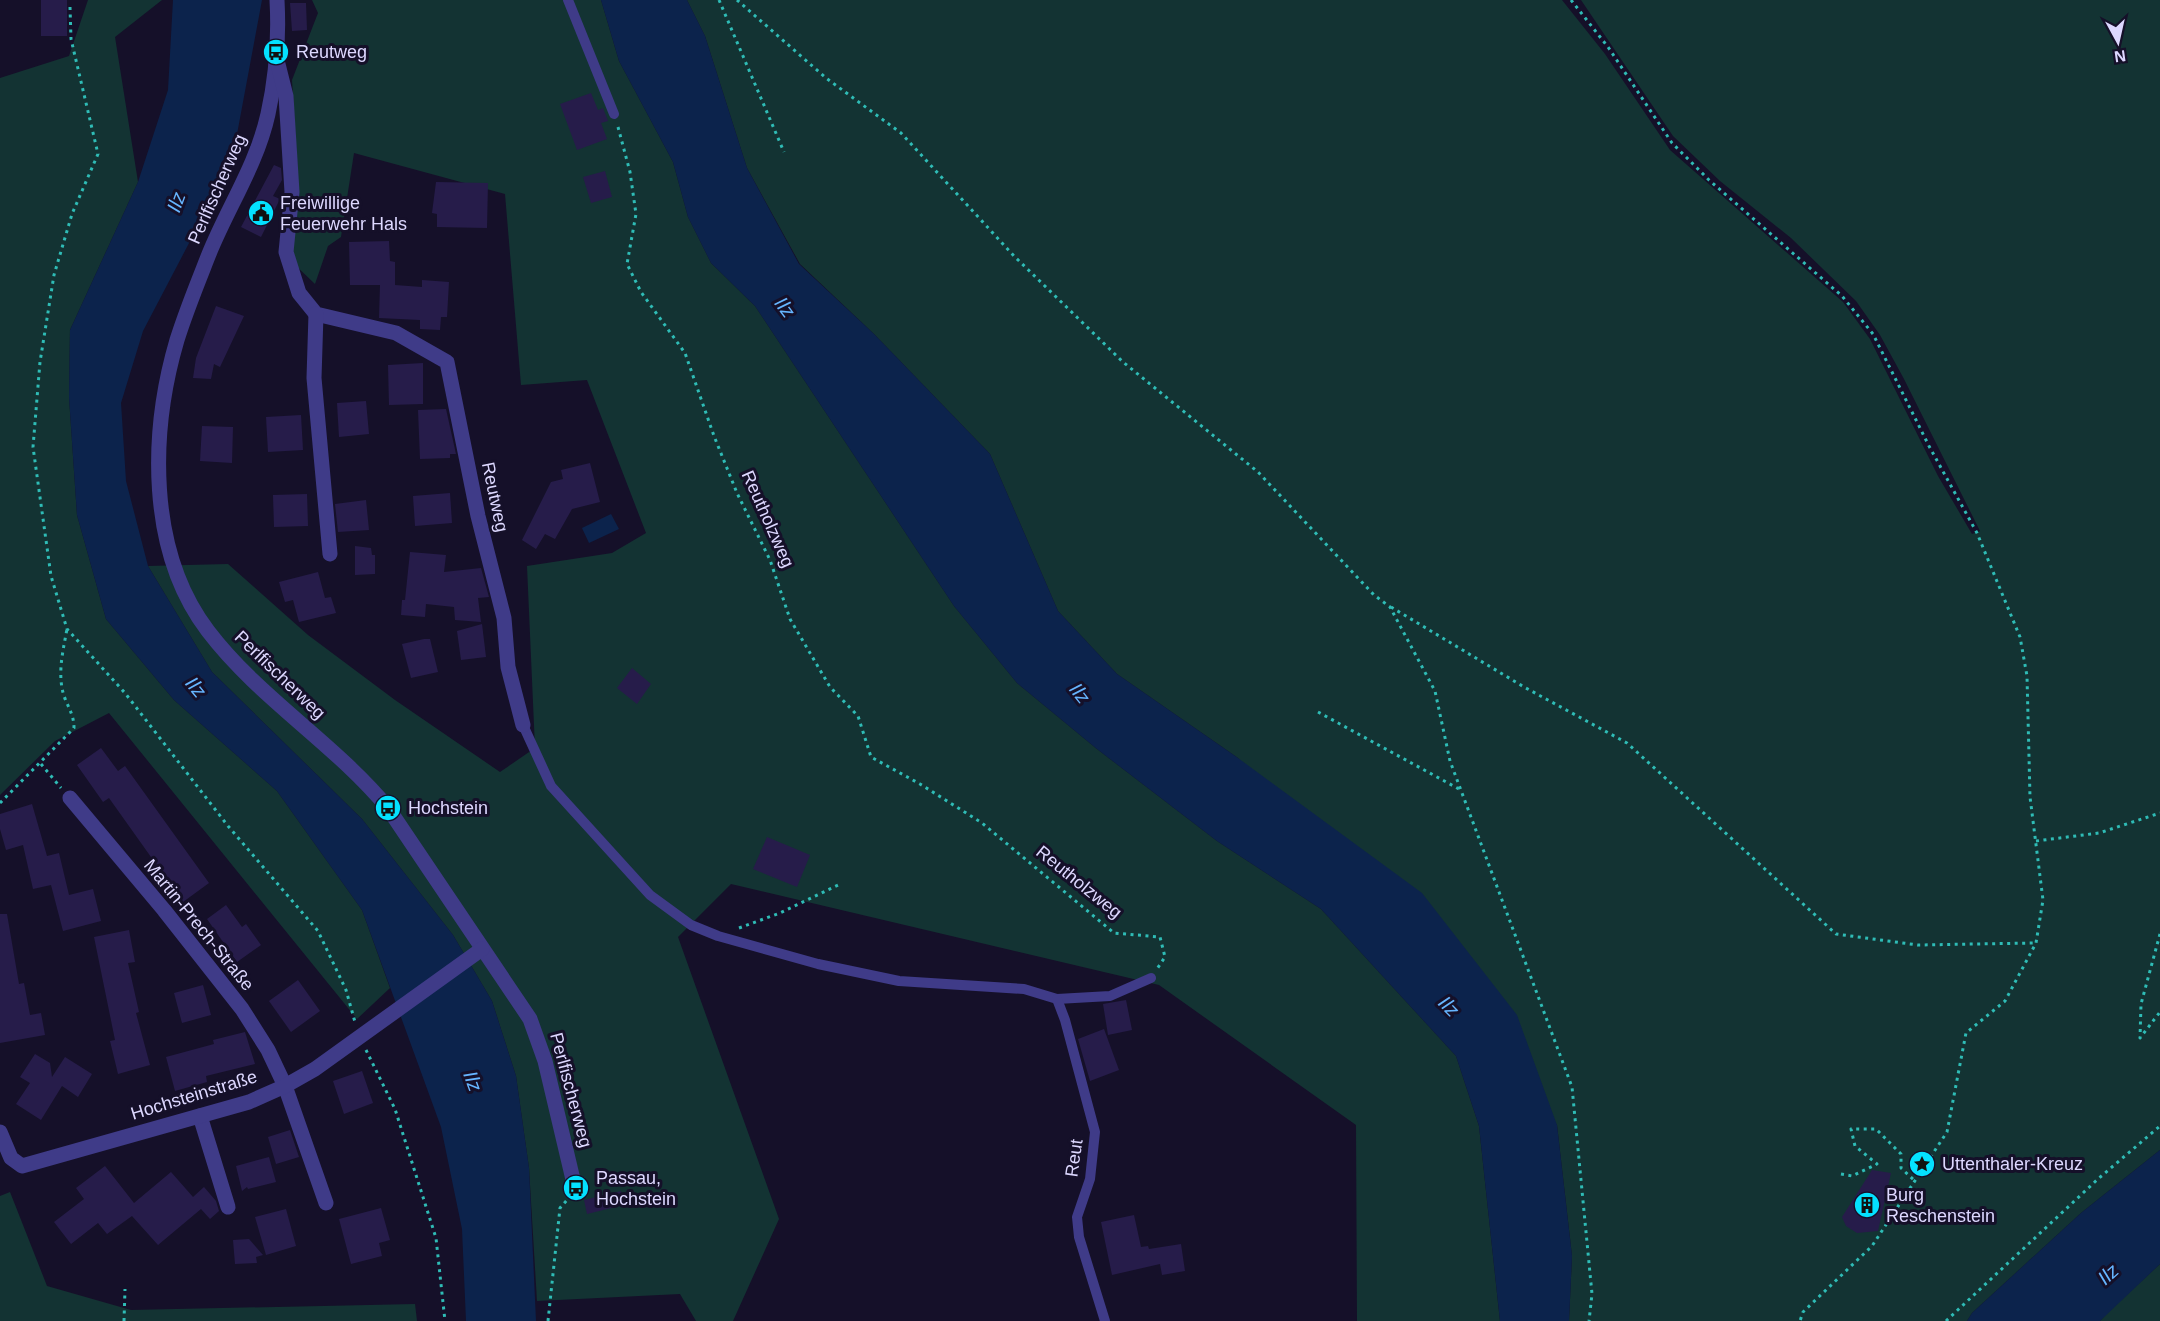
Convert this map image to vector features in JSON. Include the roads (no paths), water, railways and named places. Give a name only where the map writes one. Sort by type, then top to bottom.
[{"type":"street","name":"Perlfischerweg","points":[[277,0],[276,52],[268,114],[256,152],[210,252],[177,339],[169,375],[160,457],[162,514],[169,554],[180,584],[207,630],[244,673],[366,782],[388,808],[441,885],[476,954],[530,1019],[546,1061],[575,1188]]},
{"type":"street","points":[[276,52],[286,96],[292,192],[286,252],[299,293],[316,314],[315,378],[330,554]]},
{"type":"street","name":"Reutweg","points":[[316,314],[396,333],[447,362],[478,516],[504,618],[508,667],[523,725]]},
{"type":"street","name":"Martin-Prech-Straße","points":[[70,798],[164,910],[242,1009],[268,1050],[285,1086],[326,1203]]},
{"type":"street","name":"Hochsteinstraße","points":[[0,1132],[11,1158],[22,1166],[249,1102],[315,1069],[476,954]]},
{"type":"street","points":[[200,1116],[228,1207]]},
{"type":"lane","points":[[568,0],[614,114]]},
{"type":"lane","points":[[523,725],[551,786],[613,856],[658,901],[691,925],[718,936],[818,964],[900,981],[1024,989],[1057,999],[1110,996],[1151,978]]},
{"type":"lane","name":"Reut","points":[[1057,999],[1065,1020],[1095,1132],[1090,1179],[1077,1217],[1079,1237],[1105,1321]]},
{"type":"water","name":"Ilz","points":[[173,0],[262,0],[232,161],[143,331],[121,403],[126,481],[148,566],[212,672],[362,819],[453,935],[492,1001],[516,1076],[529,1168],[536,1321],[466,1321],[462,1229],[441,1127],[362,910],[277,791],[174,700],[106,619],[77,515],[69,397],[70,330],[138,182],[168,90]]},
{"type":"water","name":"Ilz","points":[[601,0],[687,0],[705,36],[747,168],[799,264],[874,334],[990,454],[1058,611],[1117,674],[1238,758],[1422,893],[1517,1015],[1557,1125],[1572,1256],[1569,1321],[1500,1321],[1479,1126],[1456,1056],[1321,909],[1217,841],[1097,749],[1017,683],[954,606],[755,306],[711,263],[688,217],[673,162],[619,61]]},
{"type":"water","points":[[611,514],[619,529],[589,543],[582,528]]},
{"type":"water","name":"Ilz","points":[[2160,1150],[2160,1264],[2100,1321],[1967,1321],[1972,1313],[2081,1213]]},
{"type":"place","name":"Reutweg","points":[[276,52]]},
{"type":"place","name":"Freiwillige Feuerwehr Hals","points":[[261,213]]},
{"type":"place","name":"Hochstein","points":[[388,808]]},
{"type":"place","name":"Uttenthaler-Kreuz","points":[[1922,1164]]},
{"type":"place","name":"Passau, Hochstein","points":[[576,1188]]},
{"type":"place","name":"Burg Reschenstein","points":[[1867,1205]]}]
